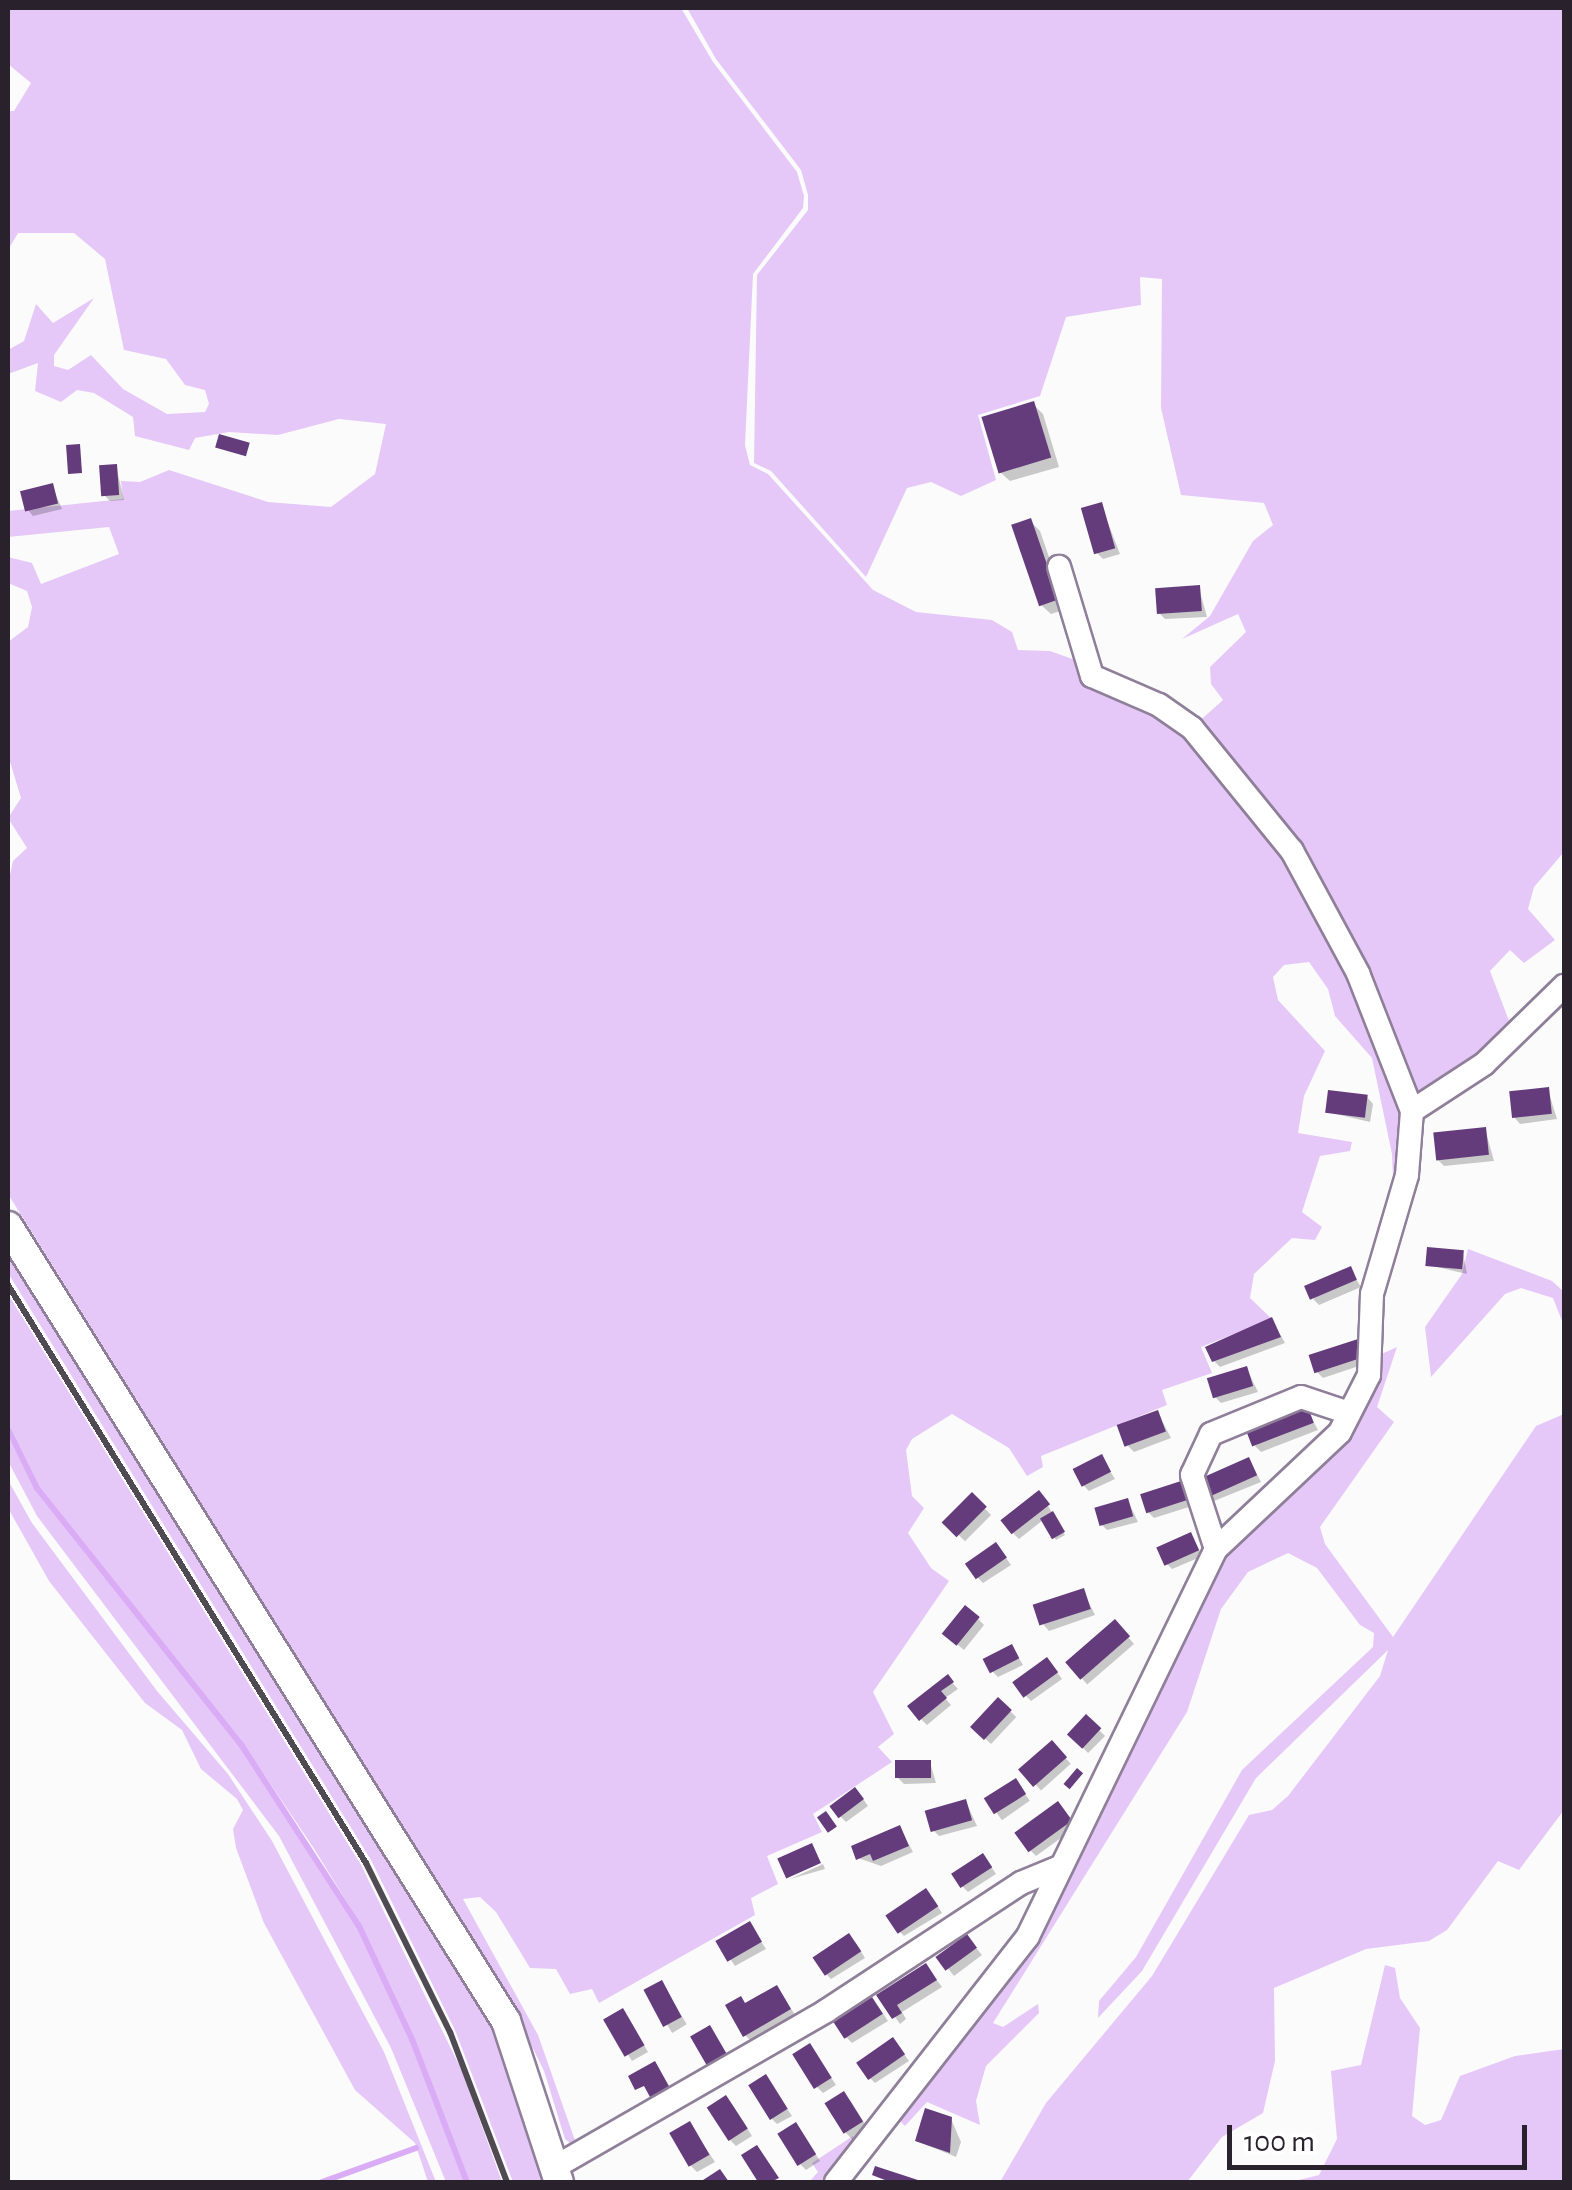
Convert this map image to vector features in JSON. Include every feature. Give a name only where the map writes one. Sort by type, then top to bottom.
[{"type":"street","points":[[836,2182],[996,1985],[1062,1866],[1216,1549],[1320,1453],[1349,1414],[1370,1374],[1372,1294],[1401,1206],[1412,1111],[1358,973],[1292,851],[1192,728],[1158,705],[1092,676],[1059,567]]},
{"type":"street","points":[[1412,1111],[1484,1064],[1564,986]]},
{"type":"street","points":[[8,1226],[506,2021],[557,2175],[826,2011],[1021,1883],[1062,1866]]},
{"type":"street","points":[[1216,1549],[1192,1476],[1211,1434],[1301,1398],[1349,1414]]},
{"type":"shaded area","points":[[8,8],[681,8],[713,62],[797,172],[804,196],[803,208],[753,274],[745,445],[750,465],[768,474],[873,590],[916,612],[992,620],[1012,632],[1018,650],[1050,651],[1078,661],[1166,718],[1286,854],[1330,930],[1399,1102],[1404,1137],[1382,1233],[1377,1229],[1393,1178],[1392,1154],[1372,1058],[1335,1016],[1328,989],[1309,962],[1284,965],[1273,977],[1278,1000],[1325,1051],[1304,1096],[1298,1133],[1352,1142],[1350,1151],[1320,1156],[1302,1212],[1322,1227],[1315,1240],[1292,1238],[1254,1274],[1250,1298],[1272,1319],[1201,1347],[1212,1373],[1162,1390],[1167,1405],[1041,1456],[1043,1467],[1027,1476],[1009,1448],[952,1414],[912,1439],[906,1450],[912,1496],[924,1508],[908,1533],[931,1568],[949,1581],[873,1692],[894,1734],[878,1747],[892,1762],[813,1814],[822,1832],[767,1856],[778,1884],[751,1898],[755,1915],[599,2003],[592,1989],[570,1994],[556,1969],[530,1968],[496,1912],[480,1897],[463,1899],[538,2035],[578,2149],[565,2139],[544,2071],[502,1985],[8,1194],[8,884],[13,861],[27,848],[8,818],[21,798],[8,755],[8,642],[28,627],[32,607],[27,591],[8,583],[8,557],[32,563],[41,584],[119,554],[109,527],[8,537],[8,511],[123,499],[121,481],[140,482],[169,470],[268,502],[331,507],[375,474],[386,424],[339,419],[278,435],[229,432],[195,438],[189,450],[135,436],[133,417],[94,393],[77,390],[61,402],[35,391],[38,363],[8,374],[8,350],[24,341],[36,304],[53,323],[94,298],[54,355],[54,366],[68,370],[91,355],[123,389],[167,414],[205,412],[209,404],[205,390],[185,385],[166,359],[124,350],[105,259],[74,233],[18,233],[8,250],[8,111],[14,111],[31,83],[8,64]]},
{"type":"shaded area","points":[[687,8],[1564,8],[1564,852],[1534,887],[1528,909],[1555,940],[1524,963],[1510,950],[1490,971],[1511,1026],[1460,1071],[1411,1098],[1369,986],[1195,725],[1223,700],[1211,684],[1210,667],[1246,632],[1238,614],[1182,639],[1210,616],[1253,541],[1273,525],[1264,503],[1181,495],[1161,408],[1162,279],[1140,277],[1141,305],[1066,317],[1040,396],[978,415],[996,480],[961,496],[931,482],[907,488],[866,577],[771,471],[754,463],[757,275],[808,210],[808,195],[801,170],[716,59]]},
{"type":"shaded area","points":[[8,1237],[501,2024],[553,2182],[513,2182],[455,2030],[371,1860],[8,1273]]},
{"type":"shaded area","points":[[1468,1249],[1552,1281],[1564,1292],[1564,1326],[1553,1298],[1521,1288],[1505,1294],[1431,1377],[1425,1327],[1462,1274]]},
{"type":"shaded area","points":[[8,1294],[361,1865],[462,2071],[502,2182],[469,2182],[414,2038],[361,1925],[313,1847],[244,1745],[39,1486],[8,1422]]},
{"type":"shaded area","points":[[1397,1347],[1377,1407],[1394,1422],[1320,1527],[1325,1544],[1393,1637],[1536,1426],[1564,1414],[1564,1810],[1519,1870],[1498,1861],[1447,1930],[1429,1941],[1366,1949],[1274,1988],[1275,2061],[1263,2113],[1222,2137],[1187,2182],[1000,2182],[1046,2103],[1152,1976],[1249,1815],[1272,1810],[1288,1796],[1380,1676],[1388,1650],[1256,1778],[1142,1971],[1098,2018],[1099,2001],[1136,1957],[1242,1770],[1373,1647],[1374,1633],[1360,1625],[1317,1568],[1288,1553],[1248,1572],[1221,1609],[1187,1712],[993,2023],[1003,2027],[1038,2004],[1039,2013],[986,2066],[976,2101],[980,2125],[927,2102],[905,2126],[897,2118],[975,2014],[1220,1552],[1303,1477],[1375,1357]]},
{"type":"shaded area","points":[[8,1436],[35,1489],[241,1748],[357,1927],[410,2040],[465,2182],[446,2182],[391,2048],[279,1836],[37,1516],[8,1461]]},
{"type":"shaded area","points":[[8,1480],[32,1523],[157,1691],[228,1774],[272,1841],[384,2052],[436,2182],[428,2182],[415,2143],[355,2090],[264,1923],[236,1848],[233,1829],[243,1810],[237,1799],[201,1769],[182,1730],[145,1703],[49,1581],[8,1508]]},
{"type":"shaded area","points":[[1385,1965],[1395,1968],[1400,1998],[1420,2028],[1412,2116],[1425,2125],[1441,2120],[1460,2076],[1515,2056],[1564,2049],[1564,2182],[1291,2182],[1319,2175],[1337,2139],[1331,2071],[1361,2065]]},
{"type":"shaded area","points":[[853,2136],[859,2145],[827,2182],[809,2182],[818,2172],[812,2163]]},
{"type":"building","points":[[1034,401],[1051,457],[999,474],[981,417]]},
{"type":"building","points":[[219,434],[250,443],[246,456],[215,447]]},
{"type":"building","points":[[80,444],[82,473],[68,474],[66,445]]},
{"type":"building","points":[[117,464],[119,495],[101,496],[99,465]]},
{"type":"building","points":[[53,483],[58,503],[25,512],[20,491]]},
{"type":"building","points":[[1102,502],[1115,548],[1094,554],[1081,508]]},
{"type":"building","points":[[1031,518],[1059,599],[1039,606],[1011,525]]},
{"type":"building","points":[[1200,585],[1202,611],[1157,614],[1155,588]]},
{"type":"building","points":[[1549,1087],[1552,1114],[1512,1118],[1509,1091]]},
{"type":"building","points":[[1328,1090],[1368,1095],[1365,1118],[1325,1113]]},
{"type":"building","points":[[1486,1127],[1489,1155],[1436,1160],[1433,1133]]},
{"type":"building","points":[[1427,1247],[1464,1250],[1462,1269],[1425,1266]]},
{"type":"building","points":[[1351,1266],[1357,1280],[1310,1300],[1304,1286]]},
{"type":"building","points":[[1272,1317],[1281,1337],[1212,1362],[1205,1347]]},
{"type":"building","points":[[1358,1339],[1364,1357],[1314,1373],[1309,1355]]},
{"type":"building","points":[[1247,1366],[1253,1386],[1213,1398],[1207,1378]]},
{"type":"building","points":[[1307,1405],[1314,1423],[1252,1446],[1245,1429]]},
{"type":"building","points":[[1158,1410],[1166,1432],[1125,1447],[1117,1425]]},
{"type":"building","points":[[1102,1454],[1111,1472],[1082,1487],[1073,1469]]},
{"type":"building","points":[[1249,1457],[1257,1475],[1207,1498],[1199,1479]]},
{"type":"building","points":[[1181,1481],[1187,1500],[1146,1513],[1140,1494]]},
{"type":"building","points":[[1039,1490],[1050,1504],[1011,1534],[1000,1520]]},
{"type":"building","points":[[972,1492],[987,1507],[956,1537],[942,1522]]},
{"type":"building","points":[[1128,1498],[1133,1516],[1100,1526],[1094,1508]]},
{"type":"building","points":[[1053,1511],[1065,1532],[1052,1539],[1040,1518]]},
{"type":"building","points":[[1191,1532],[1199,1550],[1164,1566],[1156,1547]]},
{"type":"building","points":[[996,1542],[1007,1558],[976,1579],[965,1564]]},
{"type":"building","points":[[1084,1588],[1091,1609],[1039,1626],[1033,1605]]},
{"type":"building","points":[[965,1605],[980,1617],[956,1646],[942,1634]]},
{"type":"building","points":[[1115,1619],[1130,1636],[1080,1680],[1065,1662]]},
{"type":"building","points":[[1012,1644],[1019,1658],[990,1673],[983,1659]]},
{"type":"building","points":[[1047,1657],[1058,1672],[1023,1698],[1012,1682]]},
{"type":"building","points":[[948,1674],[954,1682],[941,1691],[947,1698],[919,1721],[907,1706]]},
{"type":"building","points":[[998,1697],[1012,1710],[984,1740],[970,1727]]},
{"type":"building","points":[[1086,1714],[1101,1728],[1082,1749],[1067,1734]]},
{"type":"building","points":[[1052,1740],[1067,1757],[1033,1787],[1018,1770]]},
{"type":"building","points":[[895,1760],[931,1760],[931,1778],[895,1778]]},
{"type":"building","points":[[1077,1768],[1083,1773],[1070,1789],[1064,1784]]},
{"type":"building","points":[[1016,1778],[1026,1794],[994,1814],[984,1798]]},
{"type":"building","points":[[855,1787],[864,1799],[838,1818],[829,1806]]},
{"type":"building","points":[[966,1799],[972,1820],[931,1832],[925,1811]]},
{"type":"building","points":[[1058,1801],[1072,1820],[1028,1852],[1014,1833]]},
{"type":"building","points":[[826,1811],[837,1827],[828,1833],[817,1817]]},
{"type":"building","points":[[900,1825],[909,1846],[873,1861],[870,1854],[856,1860],[851,1846]]},
{"type":"building","points":[[812,1843],[821,1863],[786,1879],[777,1858]]},
{"type":"building","points":[[983,1853],[992,1867],[960,1888],[951,1874]]},
{"type":"building","points":[[926,1888],[938,1906],[898,1934],[885,1915]]},
{"type":"building","points":[[750,1921],[762,1942],[727,1962],[715,1941]]},
{"type":"building","points":[[849,1933],[861,1951],[825,1976],[813,1958]]},
{"type":"building","points":[[967,1934],[977,1948],[945,1971],[935,1957]]},
{"type":"building","points":[[926,1963],[937,1980],[897,2005],[902,2013],[892,2019],[876,1995]]},
{"type":"building","points":[[662,1980],[682,2017],[663,2027],[643,1990]]},
{"type":"building","points":[[777,1985],[791,2009],[743,2037],[725,2005],[741,1996],[745,2003]]},
{"type":"building","points":[[872,1997],[883,2014],[844,2039],[833,2022]]},
{"type":"building","points":[[623,2008],[644,2045],[625,2057],[603,2020]]},
{"type":"building","points":[[710,2025],[733,2065],[713,2076],[690,2036]]},
{"type":"building","points":[[893,2037],[905,2054],[868,2080],[856,2063]]},
{"type":"building","points":[[810,2043],[832,2078],[814,2089],[792,2054]]},
{"type":"building","points":[[655,2061],[675,2097],[656,2108],[644,2086],[635,2090],[628,2076]]},
{"type":"building","points":[[766,2074],[788,2109],[770,2120],[748,2085]]},
{"type":"building","points":[[844,2091],[863,2122],[844,2134],[824,2103]]},
{"type":"building","points":[[726,2095],[748,2129],[728,2141],[707,2108]]},
{"type":"building","points":[[925,2108],[952,2117],[950,2153],[915,2141]]},
{"type":"building","points":[[690,2121],[710,2155],[689,2167],[669,2133]]},
{"type":"building","points":[[796,2122],[816,2154],[797,2166],[777,2134]]},
{"type":"building","points":[[757,2145],[779,2178],[758,2182],[741,2155]]},
{"type":"building","points":[[875,2166],[924,2182],[890,2182],[872,2175]]},
{"type":"building","points":[[720,2169],[729,2182],[700,2182]]},
{"type":"waterway","points":[[8,1429],[37,1488],[242,1746],[359,1926],[412,2039],[467,2182]]},
{"type":"waterway","points":[[322,2182],[416,2148]]},
{"type":"railway","points":[[8,1285],[366,1863],[450,2032],[507,2182]]}]
